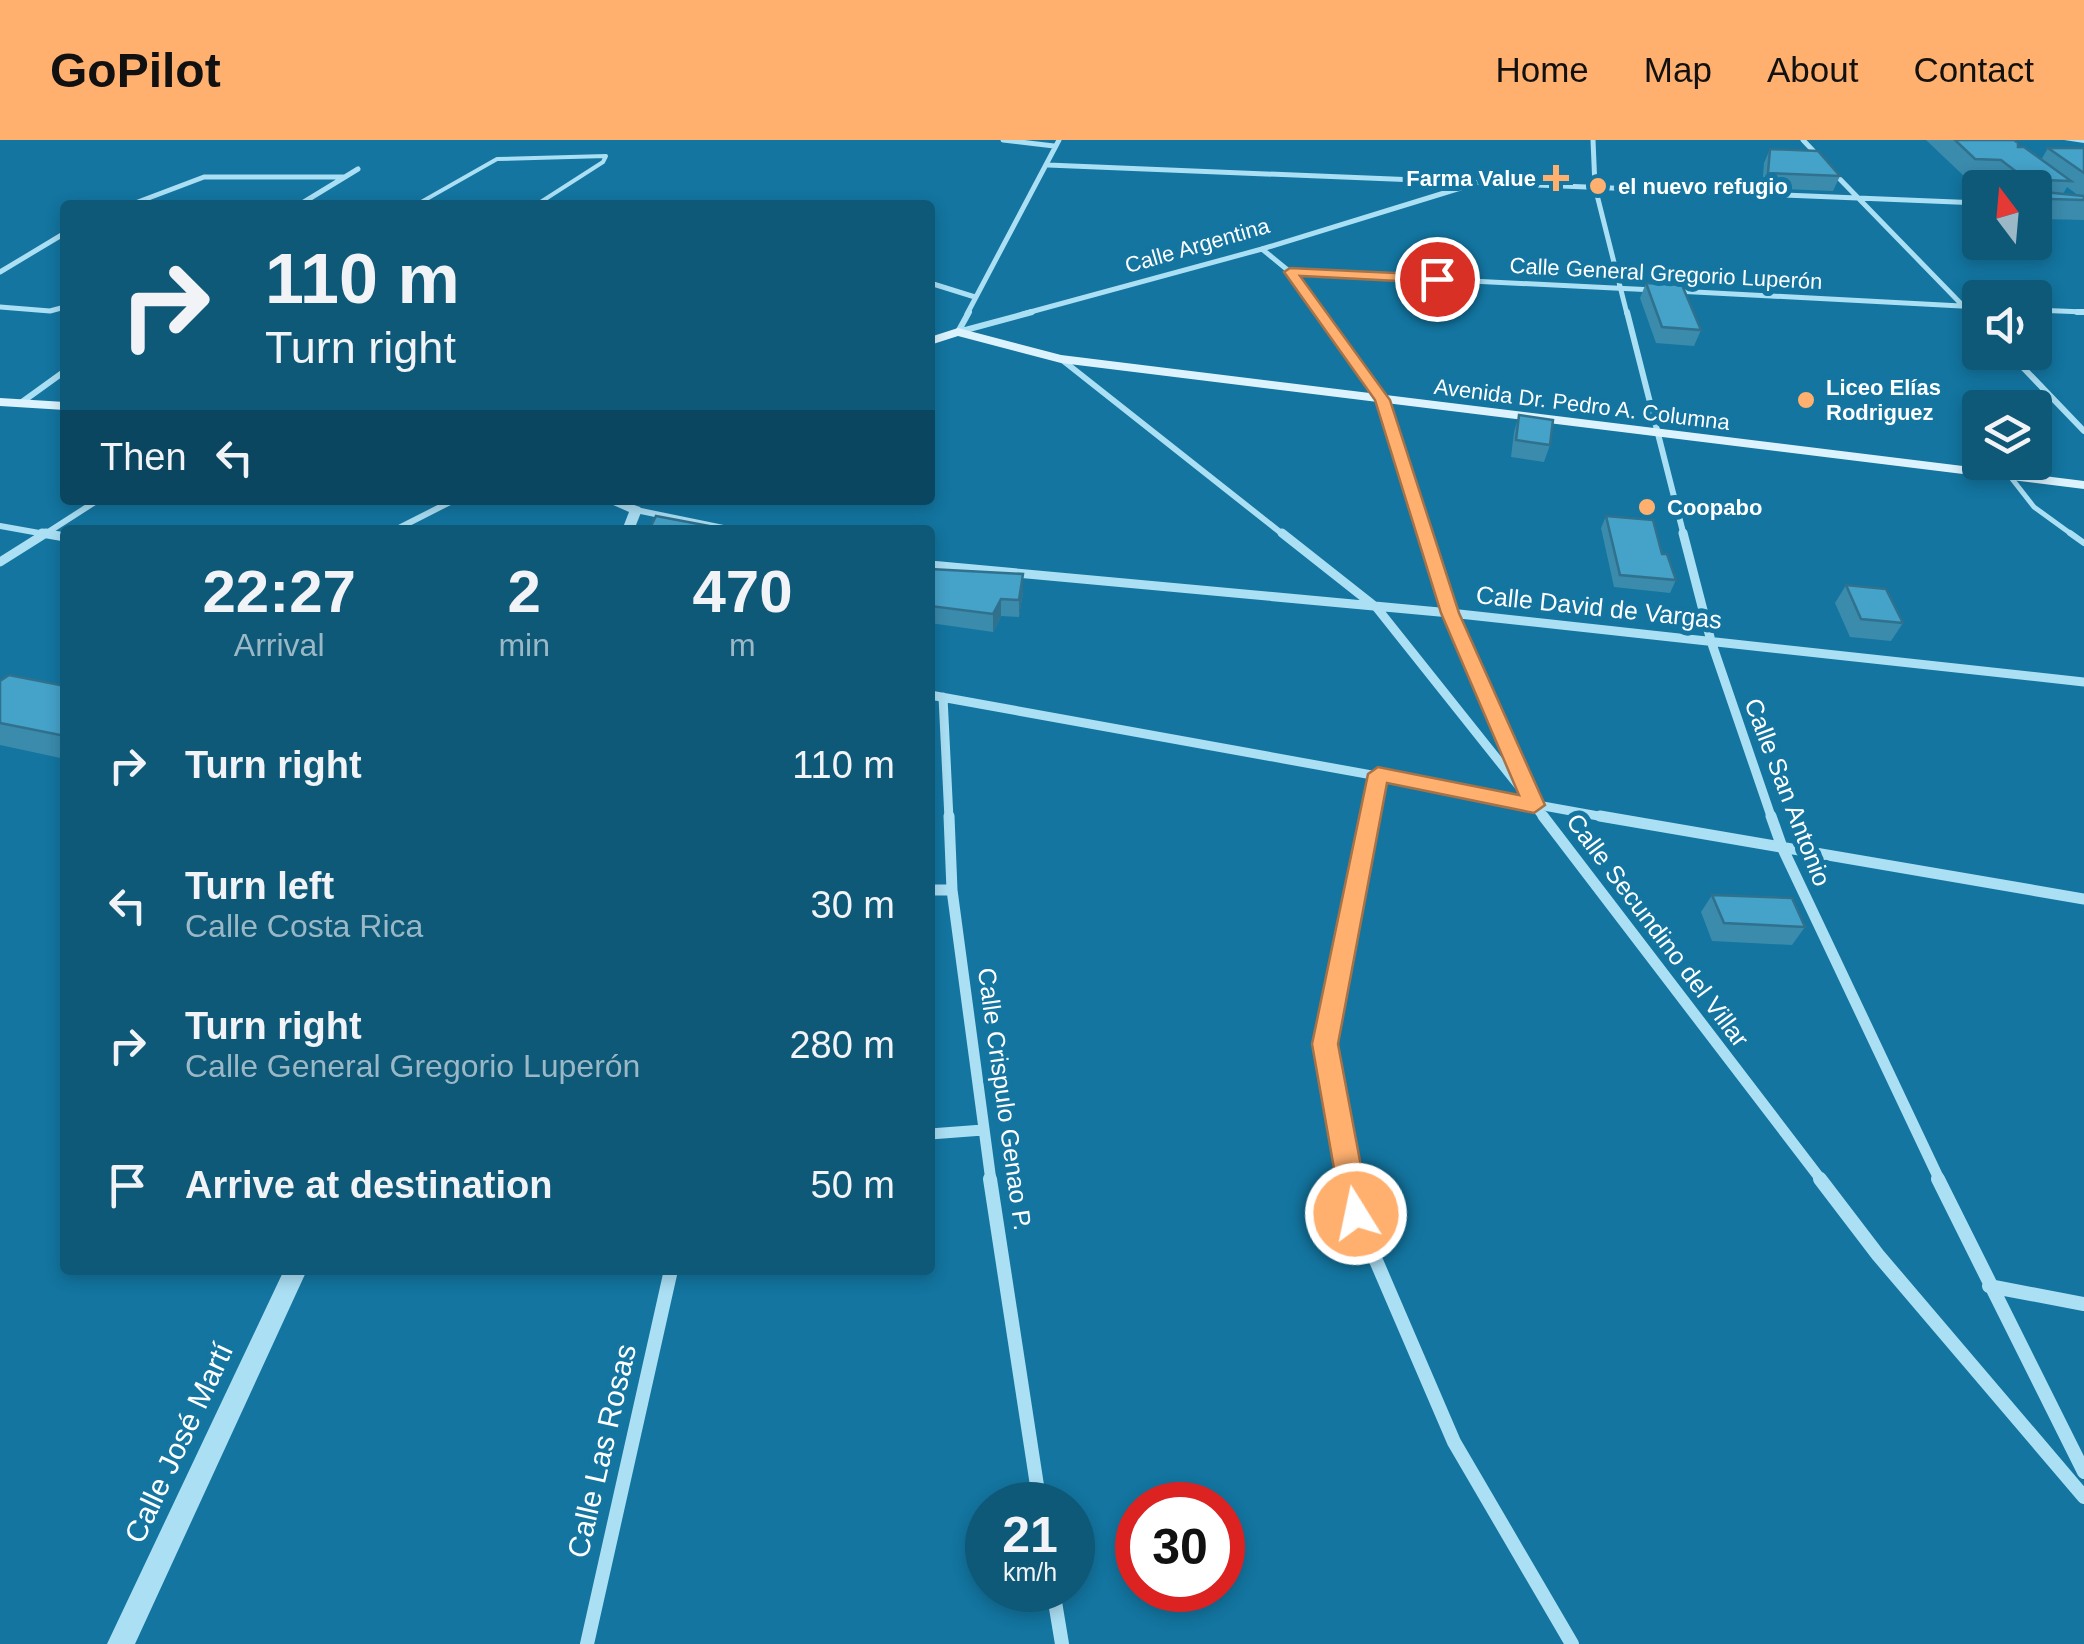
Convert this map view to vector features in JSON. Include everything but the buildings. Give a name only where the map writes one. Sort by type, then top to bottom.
[{"type":"main road","name":"Calle Argentina","points":[[935,339],[958,332]]},
{"type":"main road","name":"Avenida Dr. Pedro A. Columna","points":[[958,332],[1060,358],[1962,470]]},
{"type":"main road","points":[[0,402],[60,406]]},
{"type":"main road","name":"Avenida Dr. Pedro A. Columna","points":[[2042,480],[2084,485]]},
{"type":"street","points":[[958,332],[1056,143],[1003,140]]},
{"type":"street","name":"Calle San Antonio","points":[[1594,140],[1595,187],[1711,641],[1782,847],[1989,1286],[2084,1472]]},
{"type":"street","points":[[1803,140],[1962,306]]},
{"type":"street","points":[[2068,140],[2084,141]]},
{"type":"street","points":[[1048,164],[1962,202]]},
{"type":"street","points":[[307,200],[358,169]]},
{"type":"street","points":[[143,200],[204,177],[345,177]]},
{"type":"street","name":"Calle Argentina","points":[[958,332],[1262,249],[1474,184]]},
{"type":"street","points":[[0,272],[60,236]]},
{"type":"street","points":[[1262,249],[1290,272],[1382,400],[1450,613],[1534,805]]},
{"type":"street","name":"Calle General Gregorio Luperón","points":[[1290,272],[1962,306]]},
{"type":"street","points":[[935,284],[975,296]]},
{"type":"street","points":[[0,307],[60,307]]},
{"type":"street","points":[[2052,311],[2084,312]]},
{"type":"street","name":"Calle Secundino del Villar","points":[[1060,358],[1377,608],[1534,805],[1878,1254],[2084,1497]]},
{"type":"street","points":[[2025,370],[2084,431]]},
{"type":"street","points":[[22,402],[60,374]]},
{"type":"street","points":[[60,525],[90,505]]},
{"type":"street","points":[[405,525],[444,505]]},
{"type":"street","points":[[622,505],[709,525]]},
{"type":"street","points":[[630,525],[636,510]]},
{"type":"street","points":[[0,562],[60,525]]},
{"type":"street","points":[[0,526],[60,536]]},
{"type":"street","name":"Calle David de Vargas","points":[[935,565],[1450,613],[2084,682]]},
{"type":"street","points":[[936,696],[1534,805],[2084,899]]},
{"type":"street","name":"Calle Crispulo Genao P.","points":[[936,696],[952,890],[983,1130],[1037,1482]]},
{"type":"street","points":[[1378,774],[1325,1044],[1356,1214],[1454,1442],[1572,1644]]},
{"type":"street","points":[[935,890],[952,890]]},
{"type":"street","points":[[935,1134],[983,1130]]},
{"type":"street","name":"Calle José Martí","points":[[121,1644],[294,1275]]},
{"type":"street","name":"Calle Las Rosas","points":[[587,1644],[670,1275]]},
{"type":"street","points":[[1989,1286],[2084,1304]]},
{"type":"street","points":[[1057,1612],[1062,1644]]},
{"type":"lane","points":[[425,200],[497,158],[606,156],[603,162],[544,200]]},
{"type":"lane","points":[[2012,480],[2034,507],[2084,544]]},
{"type":"place","name":"Farma Value","points":[[1556,178]]},
{"type":"place","name":"el nuevo refugio","points":[[1598,186]]},
{"type":"place","name":"Liceo Elías Rodriguez","points":[[1806,400]]},
{"type":"place","name":"Coopabo","points":[[1647,507]]},
{"type":"route","points":[[1356,1214],[1325,1044],[1378,774],[1534,805],[1450,613],[1382,400],[1290,272],[1437,279]]}]
